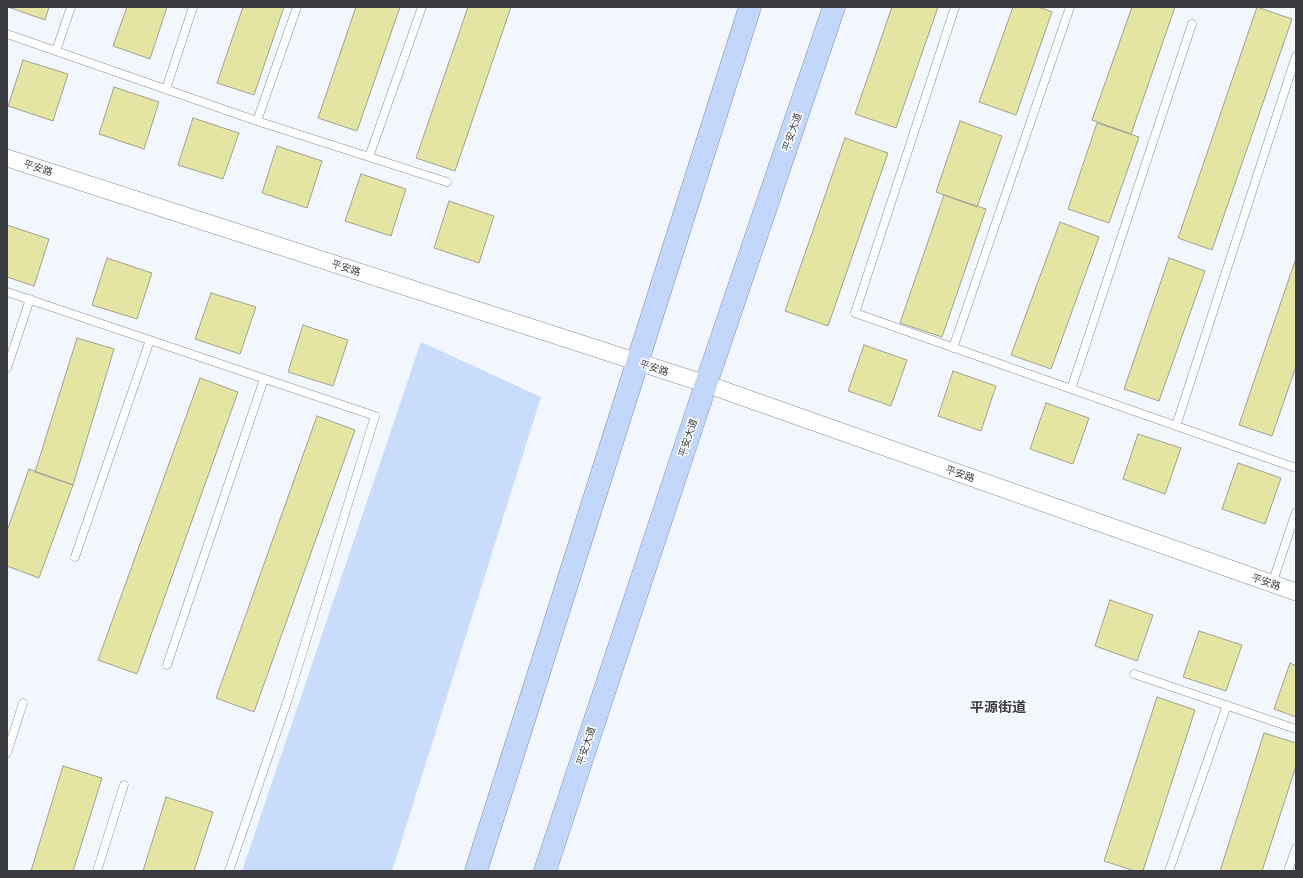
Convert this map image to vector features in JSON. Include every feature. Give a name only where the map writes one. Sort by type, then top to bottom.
[{"type":"main road","points":[[476,871],[750,7]]},
{"type":"main road","name":"平安大道","points":[[545,871],[706,384],[834,7]]},
{"type":"street","name":"平安路","points":[[7,158],[706,384],[1296,592]]},
{"type":"lane","points":[[56,51],[71,7]]},
{"type":"lane","points":[[166,89],[193,7]]},
{"type":"lane","points":[[257,121],[297,7]]},
{"type":"lane","points":[[370,157],[422,7]]},
{"type":"lane","points":[[955,7],[855,313],[1296,468]]},
{"type":"lane","points":[[953,348],[1070,7]]},
{"type":"lane","points":[[1071,389],[1192,24]]},
{"type":"lane","points":[[7,34],[257,121],[448,182]]},
{"type":"lane","points":[[1176,426],[1296,56]]},
{"type":"lane","points":[[7,292],[375,416],[288,699],[229,871]]},
{"type":"lane","points":[[7,368],[30,299]]},
{"type":"lane","points":[[75,557],[150,340]]},
{"type":"lane","points":[[167,665],[264,379]]},
{"type":"lane","points":[[1272,584],[1296,512]]},
{"type":"lane","points":[[1134,674],[1296,729]]},
{"type":"lane","points":[[7,753],[23,703]]},
{"type":"lane","points":[[1169,871],[1227,705]]},
{"type":"lane","points":[[97,871],[124,785]]},
{"type":"lane","points":[[1288,871],[1296,848]]},
{"type":"shaded area","points":[[421,342],[541,397],[392,871],[242,871]]},
{"type":"building","points":[[8,7],[49,7],[45,20]]},
{"type":"building","points":[[127,7],[167,7],[150,59],[113,46]]},
{"type":"building","points":[[243,7],[284,7],[254,95],[217,83]]},
{"type":"building","points":[[356,7],[400,7],[357,131],[318,118]]},
{"type":"building","points":[[468,7],[511,7],[455,171],[416,158]]},
{"type":"building","points":[[892,7],[938,7],[896,128],[855,114]]},
{"type":"building","points":[[1013,7],[1039,7],[1052,12],[1016,115],[979,102]]},
{"type":"building","points":[[1132,7],[1175,7],[1131,134],[1092,120]]},
{"type":"building","points":[[1257,7],[1292,19],[1212,250],[1178,238]]},
{"type":"building","points":[[23,60],[68,74],[53,121],[8,106]]},
{"type":"building","points":[[114,87],[159,102],[144,149],[99,134]]},
{"type":"building","points":[[193,118],[239,133],[223,179],[178,165]]},
{"type":"building","points":[[960,121],[1002,136],[977,207],[936,192]]},
{"type":"building","points":[[1097,123],[1139,137],[1109,223],[1068,209]]},
{"type":"building","points":[[845,138],[888,153],[828,326],[785,311]]},
{"type":"building","points":[[277,146],[322,161],[307,208],[262,193]]},
{"type":"building","points":[[361,174],[406,189],[391,236],[345,221]]},
{"type":"building","points":[[944,195],[986,209],[942,337],[900,323]]},
{"type":"building","points":[[449,201],[494,216],[479,263],[434,248]]},
{"type":"building","points":[[1060,222],[1099,237],[1051,369],[1011,355]]},
{"type":"building","points":[[7,225],[49,239],[34,286],[7,277]]},
{"type":"building","points":[[107,258],[152,273],[137,319],[92,305]]},
{"type":"building","points":[[1169,258],[1205,271],[1159,401],[1124,389]]},
{"type":"building","points":[[1296,258],[1296,366],[1272,436],[1239,425]]},
{"type":"building","points":[[211,293],[256,307],[240,354],[195,339]]},
{"type":"building","points":[[303,325],[348,340],[333,386],[288,372]]},
{"type":"building","points":[[77,338],[114,349],[73,485],[35,472]]},
{"type":"building","points":[[864,345],[907,360],[891,406],[848,391]]},
{"type":"building","points":[[953,371],[996,386],[981,431],[938,416]]},
{"type":"building","points":[[200,378],[238,392],[137,674],[98,660]]},
{"type":"building","points":[[1046,403],[1089,418],[1073,464],[1030,449]]},
{"type":"building","points":[[317,416],[355,430],[254,712],[216,698]]},
{"type":"building","points":[[1138,434],[1181,448],[1165,494],[1123,479]]},
{"type":"building","points":[[1238,463],[1281,478],[1265,524],[1222,509]]},
{"type":"building","points":[[29,469],[73,485],[39,578],[7,566],[7,531]]},
{"type":"building","points":[[1110,600],[1153,615],[1137,661],[1095,646]]},
{"type":"building","points":[[1199,631],[1242,645],[1226,691],[1183,677]]},
{"type":"building","points":[[1290,663],[1296,666],[1296,717],[1274,709]]},
{"type":"building","points":[[1157,697],[1195,710],[1143,871],[1135,871],[1104,861]]},
{"type":"building","points":[[1264,733],[1296,743],[1296,766],[1262,871],[1220,871]]},
{"type":"building","points":[[63,766],[102,778],[73,871],[31,871]]},
{"type":"building","points":[[166,797],[213,812],[194,871],[143,871]]},
{"type":"district","name":"平源街道","points":[[998,707]]}]
